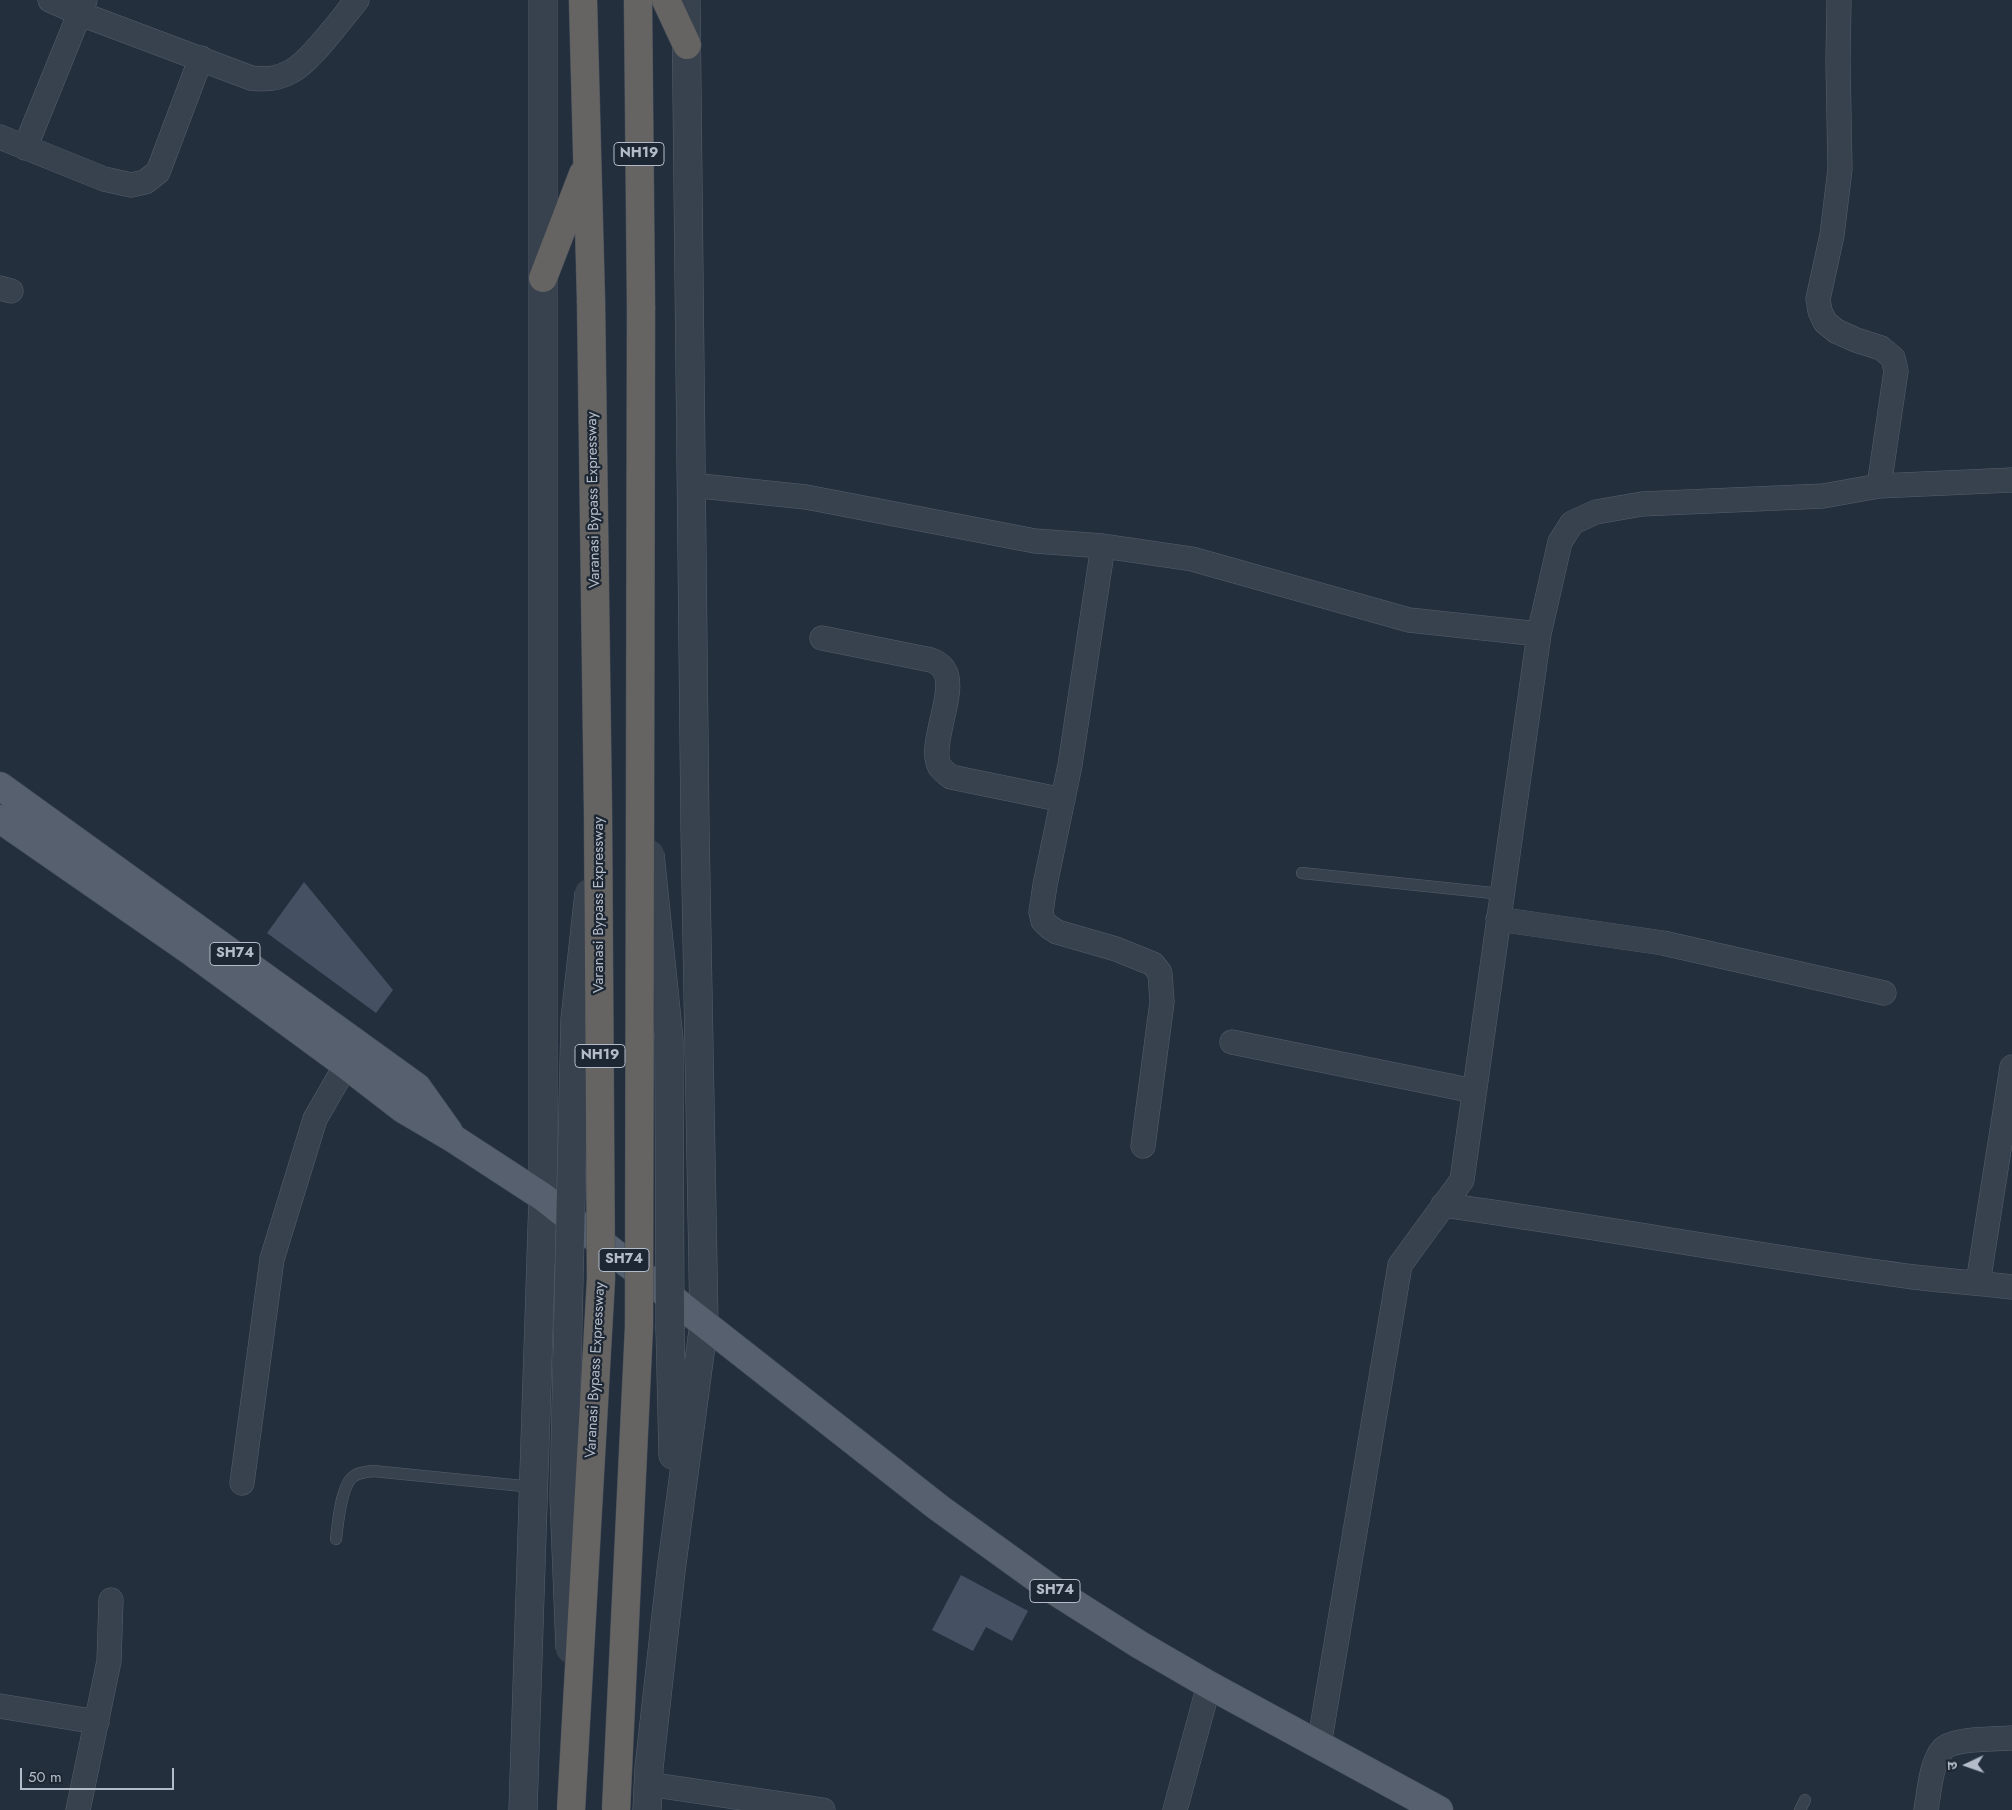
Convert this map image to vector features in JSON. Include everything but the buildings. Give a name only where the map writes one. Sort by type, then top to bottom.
[{"type":"highway","name":"Varanasi Bypass Expressway","points":[[571,1810],[601,1279],[598,812],[591,300],[583,0]]},
{"type":"highway","name":"NH19","points":[[616,1810],[639,1326],[641,307],[638,0]]},
{"type":"highway","points":[[666,0],[686,46]]},
{"type":"highway","points":[[543,278],[587,162]]},
{"type":"main road","name":"SH74","points":[[0,786],[417,1087],[454,1139]]},
{"type":"main road","name":"SH74","points":[[0,819],[182,945],[403,1109],[454,1139],[543,1197],[939,1508],[1050,1588],[1210,1685],[1439,1810]]},
{"type":"street","points":[[50,0],[83,7],[201,58],[251,78],[264,80],[276,78],[293,71],[306,60],[357,0]]},
{"type":"street","points":[[523,1810],[543,1197],[543,0]]},
{"type":"street","points":[[686,0],[695,828],[704,1323],[671,1571],[648,1797],[823,1810]]},
{"type":"street","points":[[1839,0],[1840,169],[1832,235],[1818,299],[1825,322],[1836,331],[1881,348],[1893,358],[1896,371],[1878,486]]},
{"type":"street","points":[[25,148],[83,7]]},
{"type":"street","points":[[0,137],[104,179],[131,185],[145,182],[158,172],[201,58]]},
{"type":"street","points":[[1319,1745],[1400,1265],[1462,1180],[1539,634],[1560,542],[1572,523],[1596,512],[1642,504],[1822,496],[1878,486],[2012,480]]},
{"type":"street","points":[[691,485],[806,497],[1035,541],[1102,546],[1192,559],[1409,620],[1539,634]]},
{"type":"street","points":[[1102,546],[1070,765],[1041,912],[1043,921],[1057,932],[1116,949],[1153,964],[1160,973],[1162,1002],[1143,1146]]},
{"type":"street","points":[[822,638],[931,660],[942,666],[947,679],[946,700],[936,754],[938,766],[951,777],[1063,800]]},
{"type":"street","points":[[640,760],[669,1040],[670,1329],[673,1452],[671,1571]]},
{"type":"street","points":[[1498,919],[1663,943],[1884,993]]},
{"type":"street","points":[[1232,1042],[1474,1091]]},
{"type":"street","points":[[242,1484],[272,1259],[315,1119],[346,1065]]},
{"type":"street","points":[[1978,1283],[2012,1067]]},
{"type":"street","points":[[1444,1205],[1544,1219],[1848,1268],[2012,1287]]},
{"type":"street","points":[[78,1810],[109,1661],[111,1600]]},
{"type":"street","points":[[1175,1810],[1210,1685]]},
{"type":"street","points":[[0,1706],[97,1722]]},
{"type":"street","points":[[1926,1810],[1938,1756],[1944,1748],[1960,1742],[2012,1738]]},
{"type":"lane","points":[[1302,873],[1502,894]]},
{"type":"lane","points":[[336,1538],[345,1486],[352,1476],[360,1473],[373,1471],[533,1487]]}]
